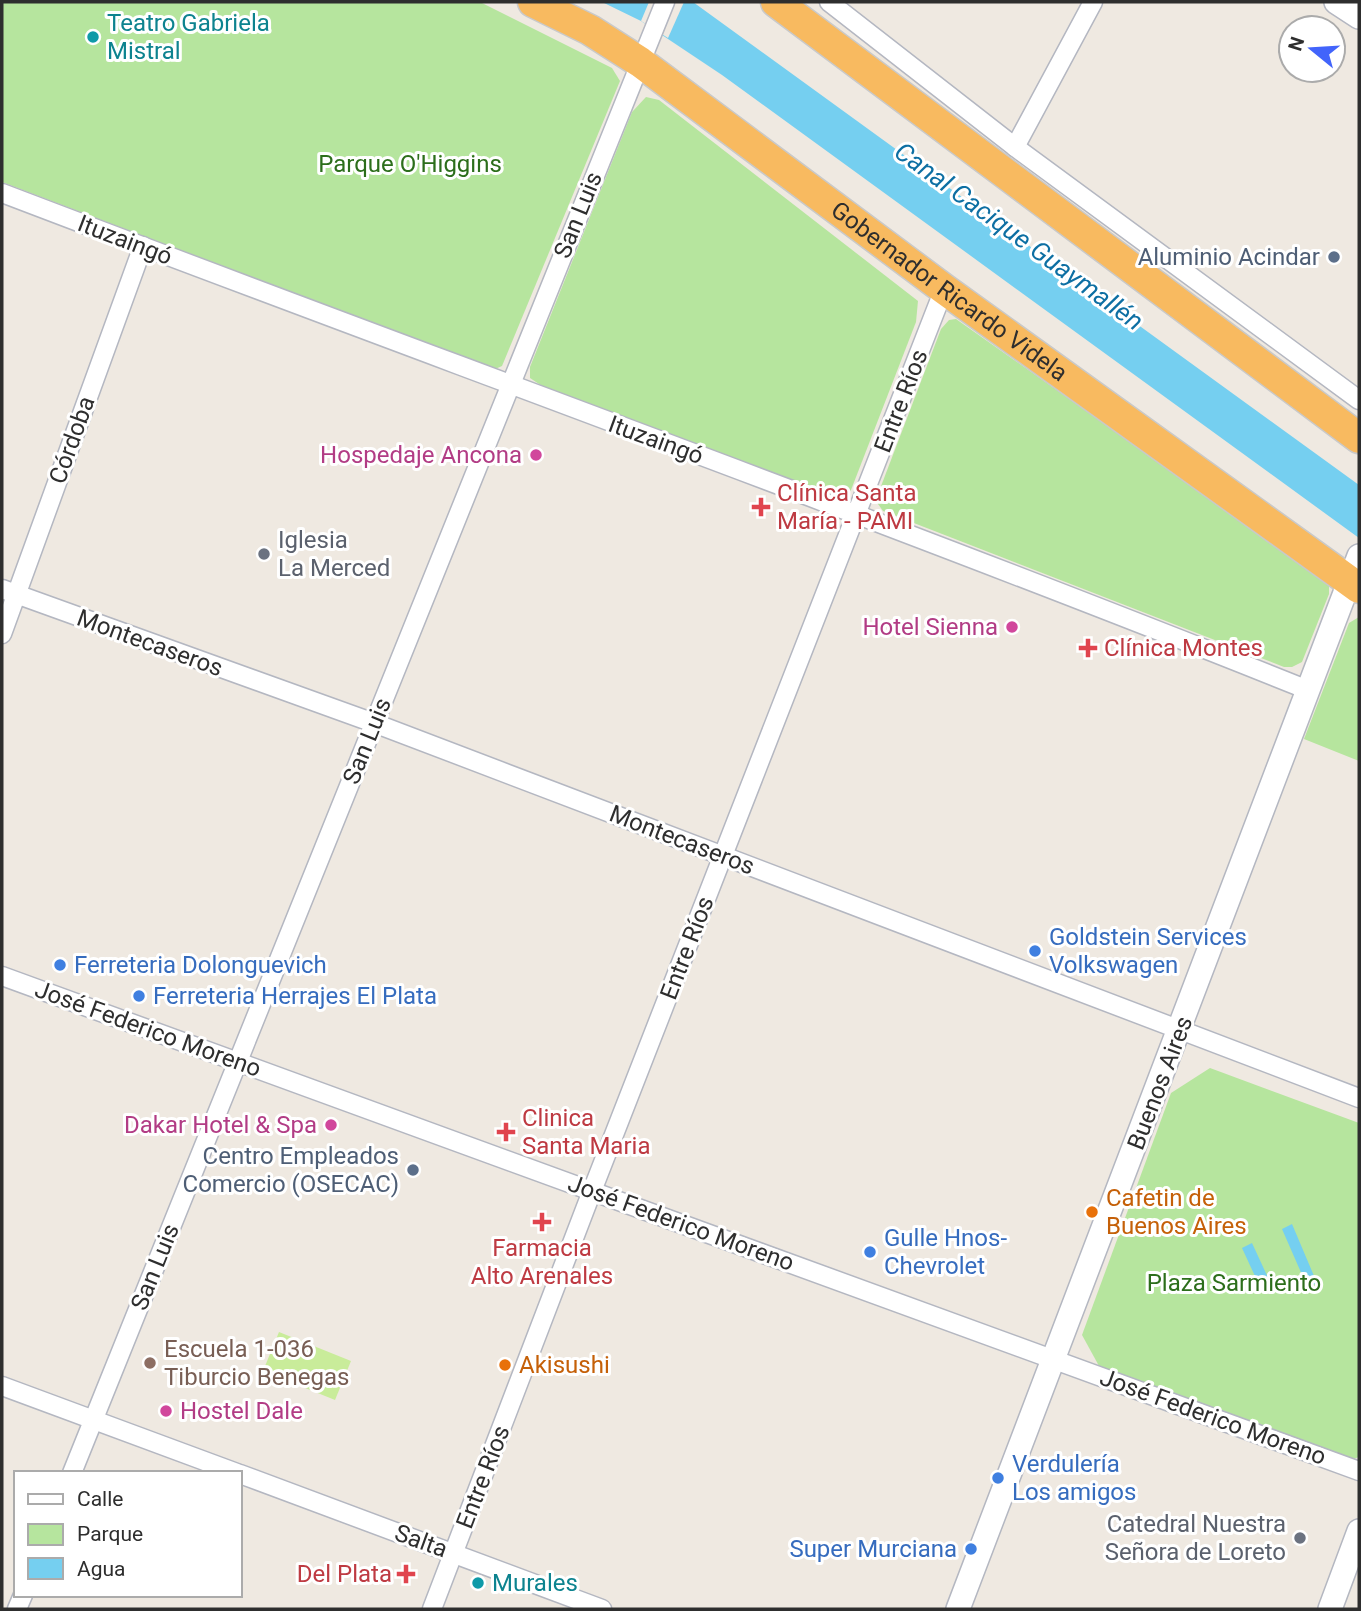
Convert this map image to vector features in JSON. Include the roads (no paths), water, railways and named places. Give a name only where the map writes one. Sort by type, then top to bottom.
[{"type":"highway","name":"Gobernador Ricardo Videla","points":[[533,2],[590,30],[640,62],[944,289],[1356,575]]},
{"type":"highway","points":[[776,2],[1359,438]]},
{"type":"street","points":[[829,2],[1015,147],[1359,400]]},
{"type":"street","points":[[1015,147],[1093,2]]},
{"type":"street","points":[[1336,2],[1359,17]]},
{"type":"street","name":"San Luis","points":[[73,1471],[663,6]]},
{"type":"street","name":"Ituzaingó","points":[[2,193],[509,386],[856,514],[1308,691]]},
{"type":"street","name":"Córdoba","points":[[2,634],[9,592],[143,246]]},
{"type":"street","name":"Entre Ríos","points":[[432,1609],[944,289]]},
{"type":"street","name":"Buenos Aires","points":[[958,1609],[1308,691],[1356,575]]},
{"type":"street","name":"Montecaseros","points":[[9,592],[374,723],[1359,1098]]},
{"type":"street","name":"José Federico Moreno","points":[[2,976],[1359,1471]]},
{"type":"street","name":"Salta","points":[[2,1386],[233,1471]]},
{"type":"street","name":"Salta","points":[[242,1474],[603,1609]]},
{"type":"street","points":[[1330,1609],[1359,1531]]},
{"type":"water","points":[[602,2],[693,2],[1359,485],[1359,538],[722,75],[641,21]]},
{"type":"water","points":[[1292,1224],[1317,1283],[1299,1291],[1294,1281],[1303,1277],[1282,1229]]},
{"type":"water","points":[[1252,1243],[1270,1282],[1260,1287],[1242,1248]]},
{"type":"place","name":"Teatro Gabriela Mistral","points":[[93,37]]},
{"type":"place","name":"Aluminio Acindar","points":[[1334,257]]},
{"type":"place","name":"Hospedaje Ancona","points":[[536,455]]},
{"type":"place","name":"Clínica Santa María - PAMI","points":[[761,507]]},
{"type":"place","name":"Iglesia La Merced","points":[[264,554]]},
{"type":"place","name":"Hotel Sienna","points":[[1012,627]]},
{"type":"place","name":"Clínica Montes","points":[[1088,648]]},
{"type":"place","name":"Goldstein Services Volkswagen","points":[[1035,951]]},
{"type":"place","name":"Ferreteria Dolonguevich","points":[[60,965]]},
{"type":"place","name":"Ferreteria Herrajes El Plata","points":[[139,996]]},
{"type":"place","name":"Dakar Hotel & Spa","points":[[331,1125]]},
{"type":"place","name":"Clinica Santa Maria","points":[[506,1132]]},
{"type":"place","name":"Centro Empleados Comercio (OSECAC)","points":[[413,1170]]},
{"type":"place","name":"Cafetin de Buenos Aires","points":[[1092,1212]]},
{"type":"place","name":"Farmacia Alto Arenales","points":[[542,1222]]},
{"type":"place","name":"Gulle Hnos- Chevrolet","points":[[870,1252]]},
{"type":"place","name":"Escuela 1-036 Tiburcio Benegas","points":[[150,1363]]},
{"type":"place","name":"Akisushi","points":[[505,1365]]},
{"type":"place","name":"Hostel Dale","points":[[166,1411]]},
{"type":"place","name":"Verdulería Los amigos","points":[[998,1478]]},
{"type":"place","name":"Catedral Nuestra Señora de Loreto","points":[[1300,1538]]},
{"type":"place","name":"Super Murciana","points":[[971,1549]]},
{"type":"place","name":"Del Plata","points":[[406,1574]]},
{"type":"place","name":"Murales","points":[[478,1583]]},
{"type":"park label","name":"Parque O'Higgins","points":[[410,164]]},
{"type":"park label","name":"Plaza Sarmiento","points":[[1234,1283]]},
{"type":"water label","name":"Canal Cacique Guaymallén","points":[[1019,236]]}]
